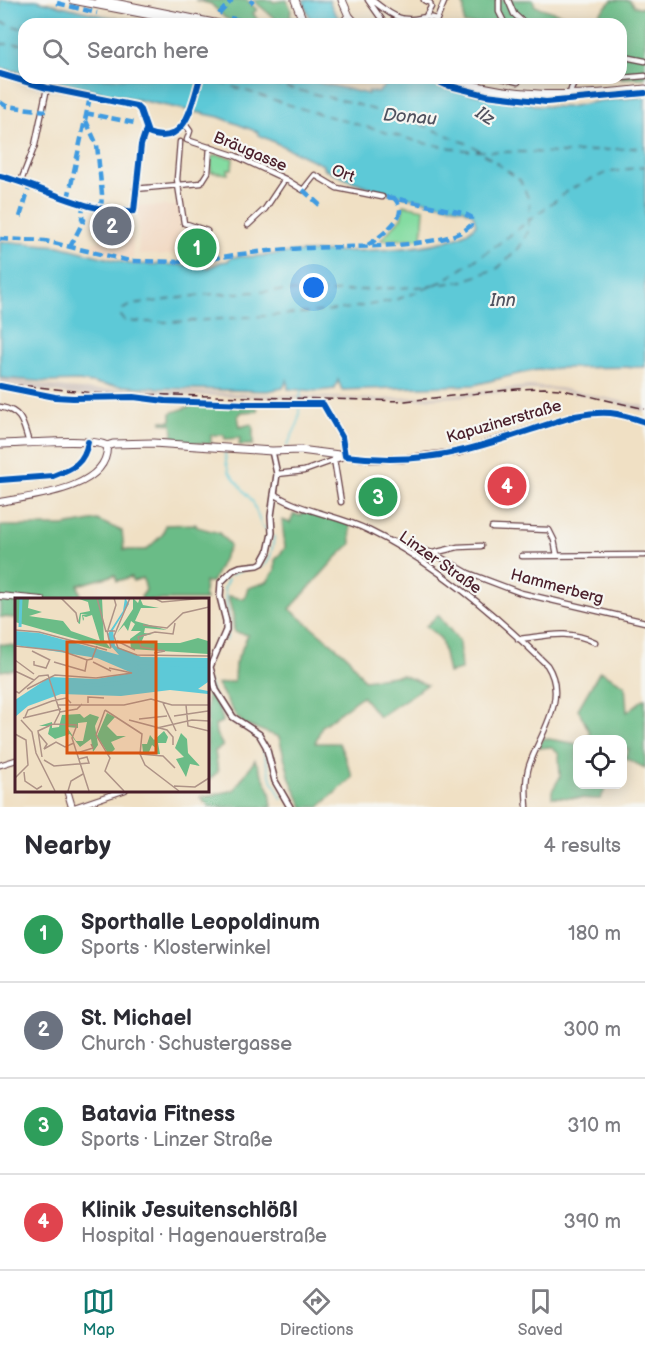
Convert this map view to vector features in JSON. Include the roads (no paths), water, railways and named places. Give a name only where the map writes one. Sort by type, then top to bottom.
[{"type":"main road","points":[[73,0],[167,18]]},
{"type":"main road","points":[[99,0],[188,18]]},
{"type":"main road","points":[[342,0],[349,16]]},
{"type":"main road","points":[[294,18],[296,2]]},
{"type":"main road","points":[[296,2],[302,18]]},
{"type":"main road","points":[[469,84],[511,93],[570,96],[645,89]]},
{"type":"main road","name":"Kapuzinerstraße","points":[[0,444],[88,442],[107,446],[153,443],[272,451],[307,450],[390,460],[445,454],[476,447],[575,416],[610,412],[645,422]]},
{"type":"main road","points":[[0,502],[70,487],[86,480],[98,468],[106,455],[107,446]]},
{"type":"main road","points":[[0,597],[15,598]]},
{"type":"main road","points":[[67,792],[73,807]]},
{"type":"street","points":[[370,0],[401,18]]},
{"type":"street","points":[[370,0],[381,18]]},
{"type":"street","points":[[424,0],[430,3],[431,7],[426,16]]},
{"type":"street","points":[[437,18],[445,0]]},
{"type":"street","points":[[499,0],[499,12],[502,18]]},
{"type":"street","points":[[508,0],[514,14],[518,18]]},
{"type":"street","points":[[416,18],[426,16],[429,18]]},
{"type":"street","points":[[627,57],[645,61]]},
{"type":"street","points":[[0,74],[18,79]]},
{"type":"street","points":[[627,78],[645,76]]},
{"type":"street","points":[[0,176],[21,181],[92,207],[134,211],[141,145],[146,130],[140,110],[136,106],[34,84]]},
{"type":"street","points":[[146,130],[154,135],[172,134],[185,124],[198,84]]},
{"type":"street","points":[[570,96],[573,84]]},
{"type":"street","points":[[21,181],[35,145],[47,88]]},
{"type":"street","points":[[180,142],[187,140],[190,131],[185,124]]},
{"type":"street","points":[[172,134],[180,142]]},
{"type":"street","name":"Bräugasse","points":[[187,140],[236,156],[303,190]]},
{"type":"street","points":[[180,142],[178,187],[184,223],[207,231]]},
{"type":"street","points":[[135,189],[178,187],[203,182],[208,172],[210,147]]},
{"type":"street","name":"Ort","points":[[303,190],[315,176],[337,188],[382,197]]},
{"type":"street","points":[[248,225],[265,209],[285,179]]},
{"type":"street","points":[[0,407],[15,411],[20,416],[29,443]]},
{"type":"street","points":[[0,480],[53,476],[81,461],[86,455],[88,442]]},
{"type":"street","points":[[272,451],[277,474],[272,533],[265,559],[258,565],[233,570],[221,582],[220,597],[226,630],[210,667],[216,690],[224,706],[233,717],[259,734],[266,746],[275,781],[290,807]]},
{"type":"street","points":[[277,474],[304,471],[345,456]]},
{"type":"street","points":[[334,459],[341,502]]},
{"type":"street","name":"Linzer Straße","points":[[274,494],[286,501],[338,517],[385,539],[451,581],[547,665],[556,691],[554,707],[529,766],[526,788],[527,807]]},
{"type":"street","points":[[492,528],[549,530],[557,555]]},
{"type":"street","name":"Hammerberg","points":[[385,539],[433,553],[468,573],[521,593],[645,622]]},
{"type":"street","name":"Hammerberg","points":[[433,553],[459,547],[481,546]]},
{"type":"street","points":[[522,556],[645,555]]},
{"type":"street","points":[[518,639],[564,633],[582,636],[595,642]]},
{"type":"street","points":[[0,765],[15,760]]},
{"type":"street","points":[[73,807],[119,792]]},
{"type":"water","points":[[0,0],[36,0],[119,18],[18,18],[18,72],[0,68]]},
{"type":"water","points":[[303,0],[329,0],[339,18],[310,18]]},
{"type":"water","name":"Inn","points":[[64,84],[324,84],[368,94],[368,91],[378,93],[384,84],[432,84],[510,102],[567,107],[645,97],[645,367],[558,368],[530,371],[474,385],[342,390],[338,380],[335,389],[317,391],[288,389],[287,380],[283,388],[267,391],[157,388],[78,381],[47,382],[0,378],[0,241],[59,246],[130,264],[200,265],[208,268],[240,256],[364,251],[420,246],[464,234],[476,224],[473,214],[464,209],[357,183],[323,168],[323,165],[259,135],[258,132],[219,117]]},
{"type":"waterway","points":[[287,446],[298,423],[301,390]]},
{"type":"waterway","points":[[225,451],[229,472],[253,502],[261,525],[266,529]]},
{"type":"waterway","points":[[231,575],[240,570],[265,565],[272,551],[274,536]]},
{"type":"waterway","points":[[226,641],[230,624],[224,588],[228,579]]},
{"type":"waterway","points":[[208,657],[211,654]]},
{"type":"waterway","points":[[208,682],[224,713],[234,723],[241,726]]},
{"type":"waterway","points":[[263,749],[270,776],[282,799]]},
{"type":"railway","points":[[0,383],[94,393],[405,401],[544,388],[559,389],[645,409]]},
{"type":"place","name":"St. Michael","points":[[112,226]]},
{"type":"place","name":"Sporthalle Leopoldinum","points":[[197,248]]},
{"type":"place","name":"Klinik Jesuitenschlößl","points":[[507,486]]},
{"type":"place","name":"Batavia Fitness","points":[[378,497]]},
{"type":"water label","name":"Ilz","points":[[485,116]]},
{"type":"water label","name":"Donau","points":[[410,117]]}]
